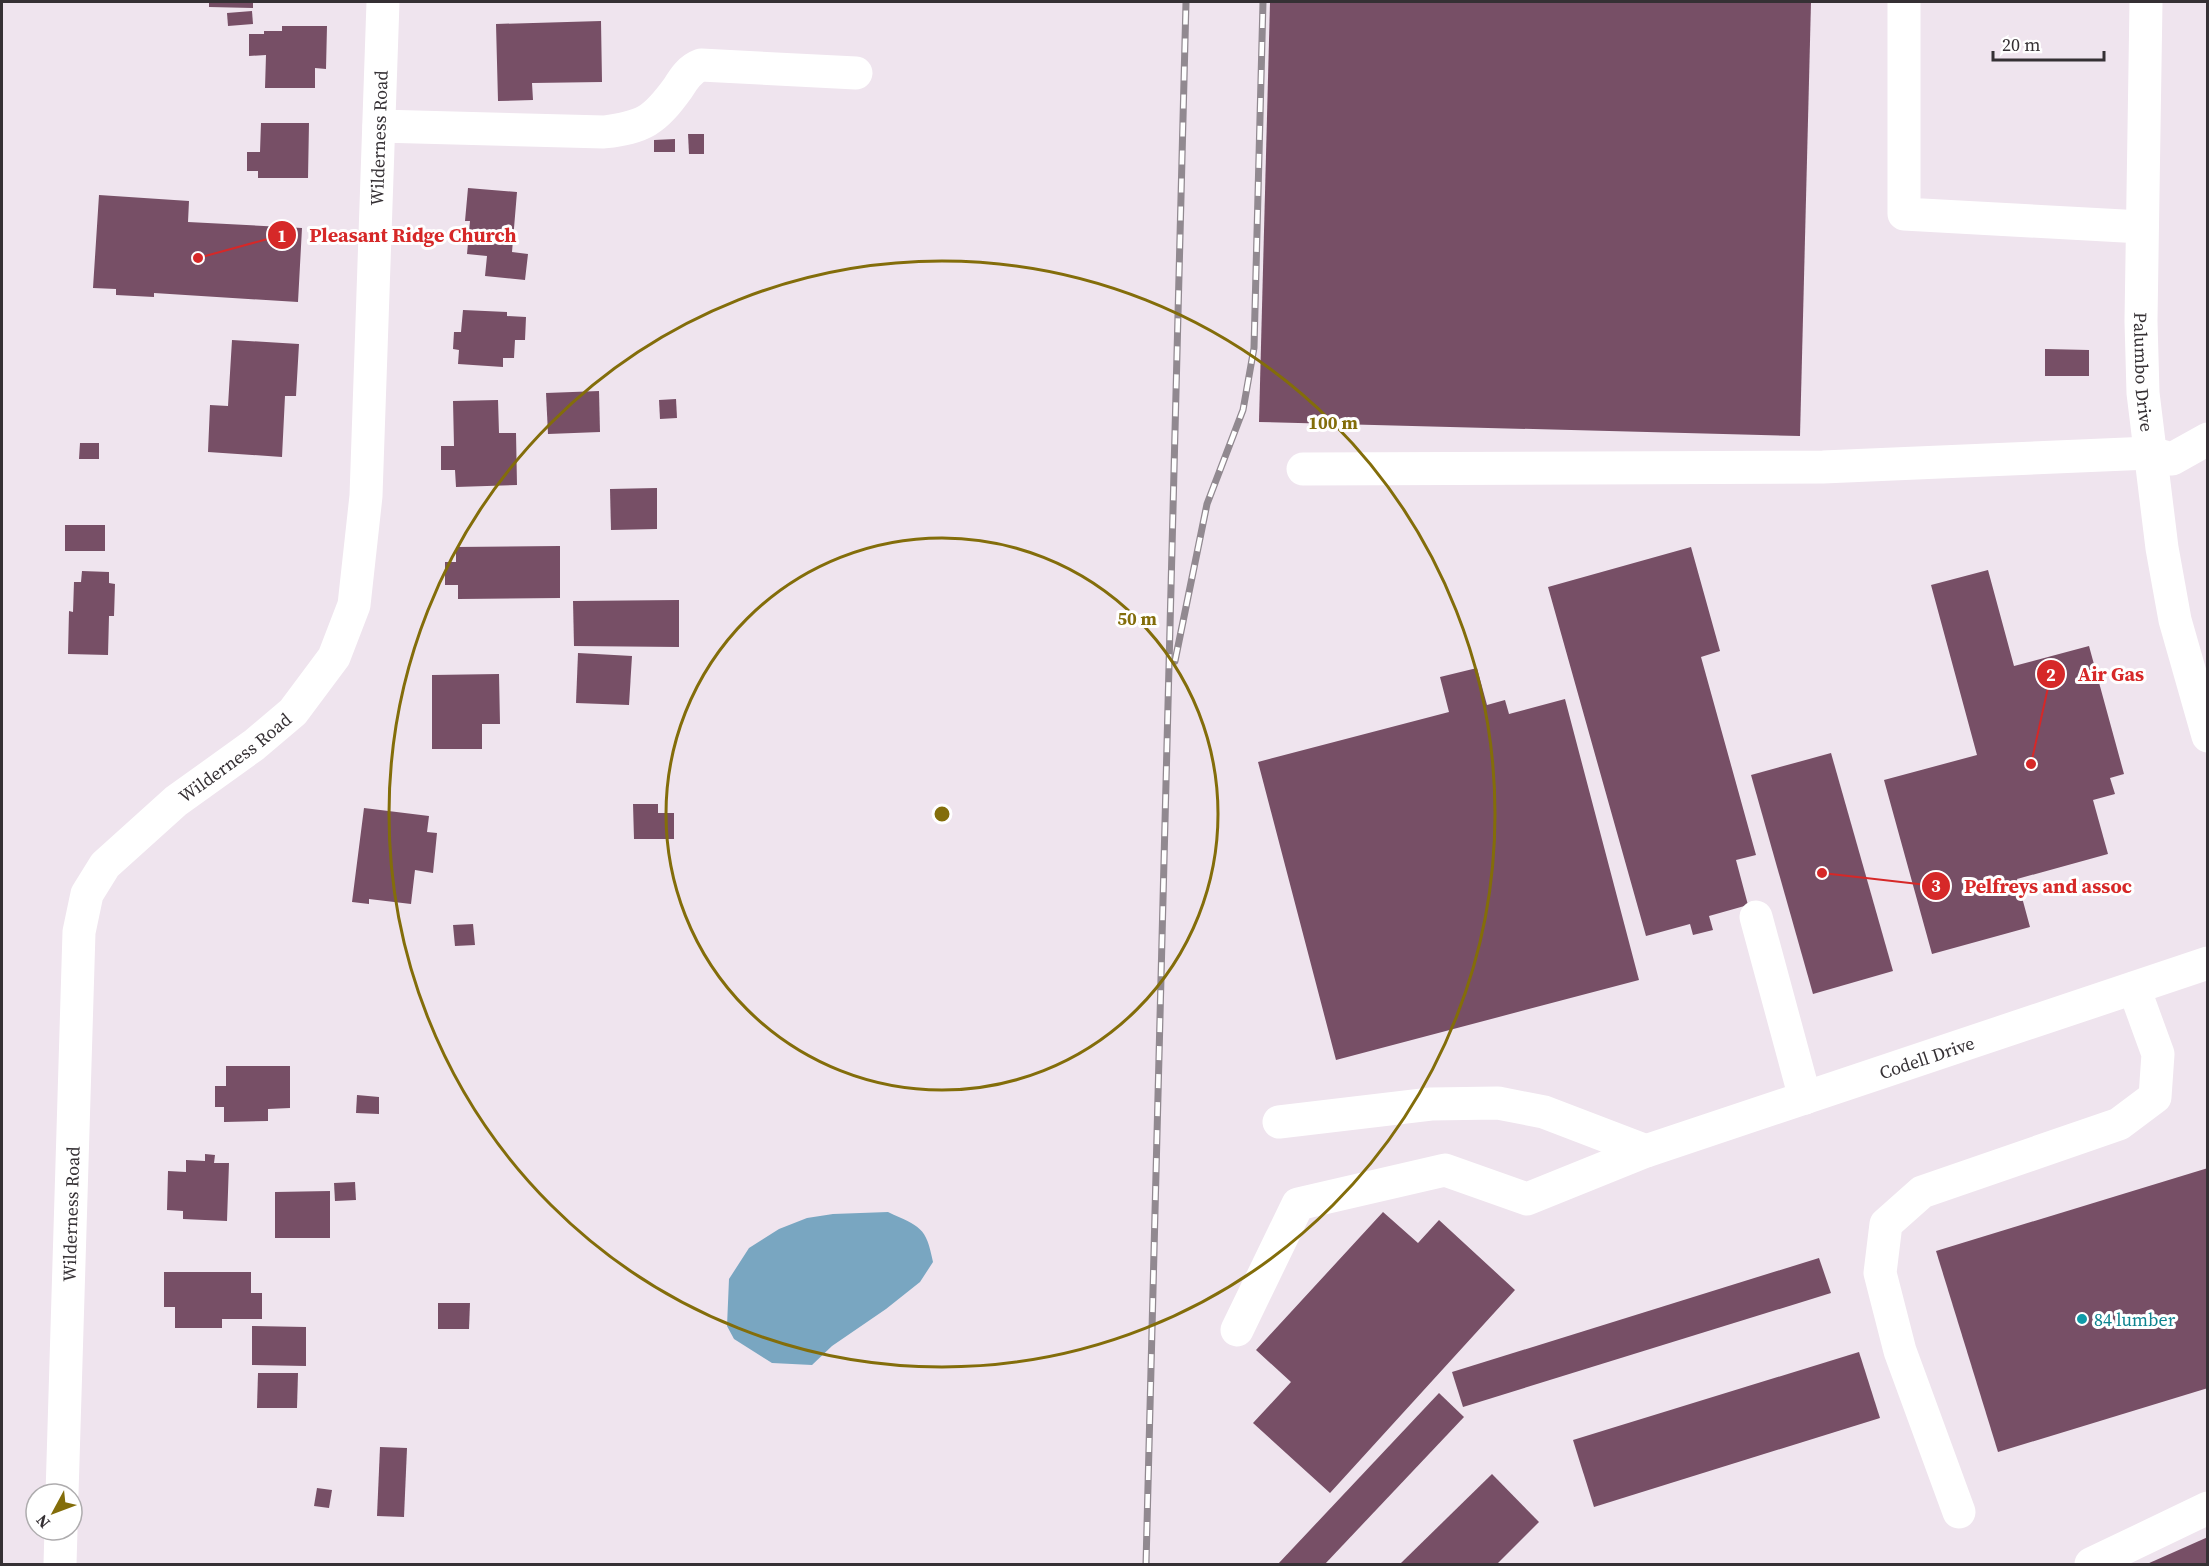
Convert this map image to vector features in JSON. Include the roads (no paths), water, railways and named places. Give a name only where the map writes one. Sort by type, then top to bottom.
[{"type":"street","name":"Wilderness Road","points":[[62,1482],[80,932],[87,894],[105,865],[176,801],[254,745],[293,712],[334,657],[354,605],[366,496],[383,2]]},
{"type":"street","points":[[1904,2],[1904,214],[2142,227]]},
{"type":"street","name":"Palumbo Drive","points":[[2146,2],[2142,383],[2162,548],[2175,620],[2196,659],[2208,736]]},
{"type":"street","points":[[379,126],[604,132],[632,129],[651,118],[665,105],[687,74],[701,65],[856,73]]},
{"type":"street","points":[[1303,469],[1823,466],[2150,453],[2172,459],[2208,439]]},
{"type":"street","points":[[1756,916],[1805,1098]]},
{"type":"street","name":"Codell Drive","points":[[1237,1329],[1298,1204],[1444,1170],[1527,1199],[1646,1151],[2208,963]]},
{"type":"street","points":[[1959,1512],[1900,1351],[1880,1273],[1886,1224],[1922,1192],[2119,1124],[2155,1097],[2158,1054],[2134,988]]},
{"type":"street","points":[[1279,1122],[1431,1104],[1498,1103],[1544,1112],[1646,1151]]},
{"type":"street","points":[[2091,1564],[2208,1508]]},
{"type":"street","points":[[60,1564],[61,1542]]},
{"type":"water","points":[[888,1212],[920,1229],[928,1241],[933,1262],[920,1282],[886,1309],[832,1346],[812,1365],[772,1363],[734,1339],[727,1326],[729,1279],[749,1248],[779,1229],[807,1218],[833,1214]]},
{"type":"railway","points":[[1146,1564],[1186,2]]},
{"type":"railway","points":[[1175,661],[1207,504],[1243,410],[1254,348],[1263,2]]},
{"type":"place","name":"Pleasant Ridge Church","points":[[198,258]]},
{"type":"place","name":"Air Gas","points":[[2031,764]]},
{"type":"place","name":"Pelfreys and assoc","points":[[1822,873]]},
{"type":"place","name":"84 lumber","points":[[2082,1319]]}]
